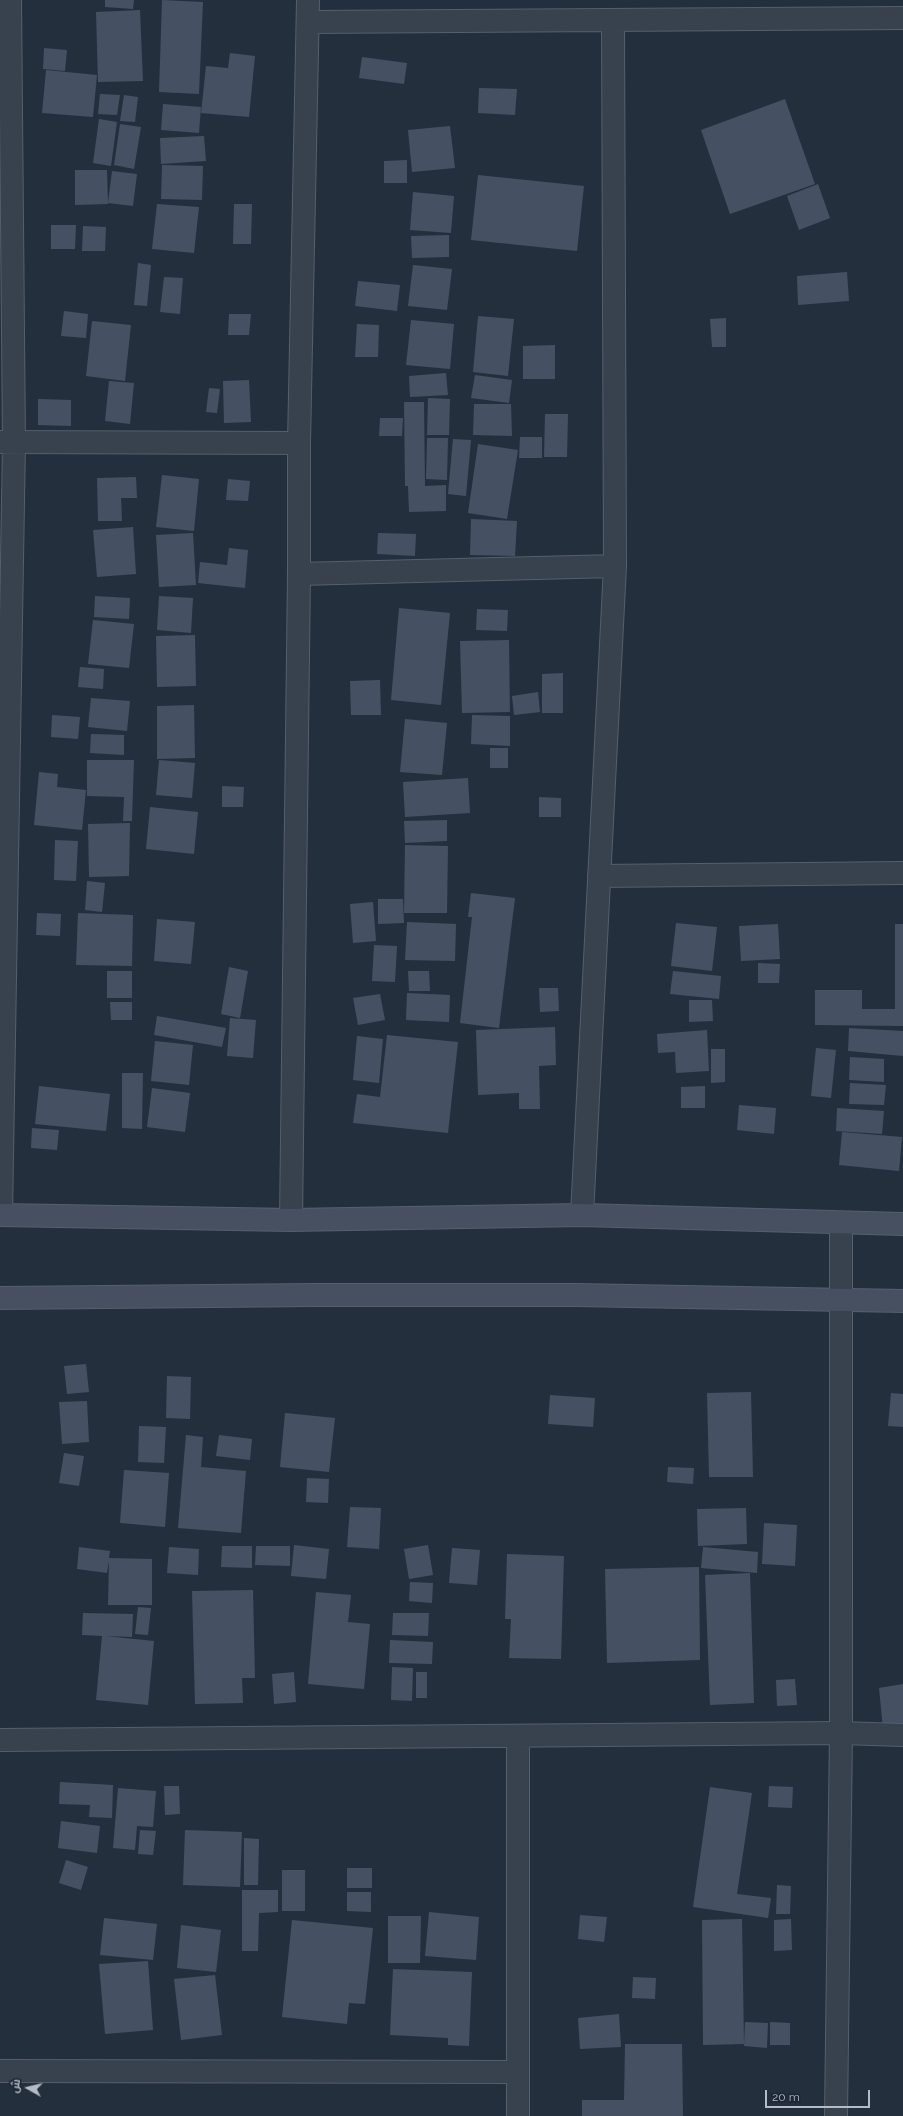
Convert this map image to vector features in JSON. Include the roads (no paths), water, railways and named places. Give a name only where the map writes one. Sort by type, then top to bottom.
[{"type":"main road","points":[[1,1215],[291,1220],[582,1216],[903,1224]]},
{"type":"main road","points":[[0,1298],[315,1295],[576,1295],[903,1301]]},
{"type":"street","points":[[1,1215],[10,0]]},
{"type":"street","points":[[291,1220],[299,574],[298,444],[309,22],[308,0]]},
{"type":"street","points":[[309,22],[903,18]]},
{"type":"street","points":[[582,1216],[616,566],[613,20]]},
{"type":"street","points":[[7,442],[298,444]]},
{"type":"street","points":[[299,574],[616,566]]},
{"type":"street","points":[[599,876],[903,873]]},
{"type":"street","points":[[836,2116],[841,1734],[841,1223]]},
{"type":"street","points":[[0,1740],[841,1734],[903,1735]]},
{"type":"street","points":[[518,1736],[518,2116]]},
{"type":"street","points":[[0,2072],[518,2072]]}]
